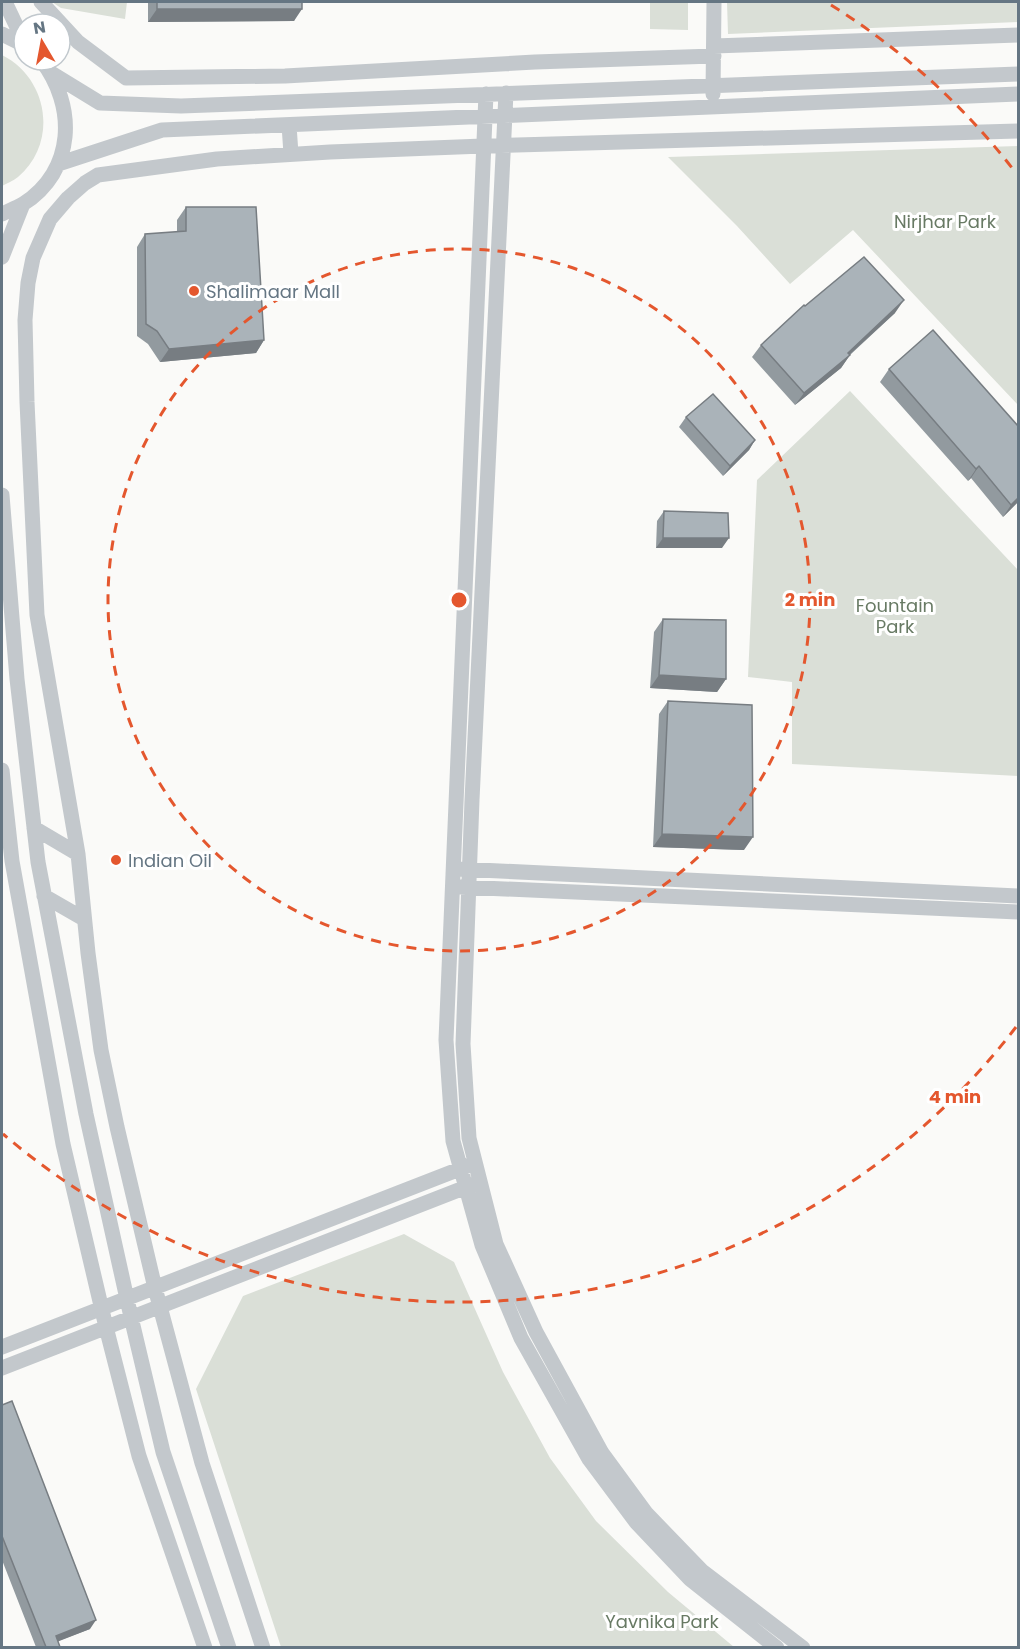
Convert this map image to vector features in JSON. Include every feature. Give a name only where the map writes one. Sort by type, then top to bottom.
[{"type":"street","points":[[5,2],[12,17]]},
{"type":"street","points":[[40,2],[78,42],[126,78],[285,76],[535,62],[665,60],[714,51],[1018,35]]},
{"type":"street","points":[[713,107],[714,2]]},
{"type":"street","points":[[51,73],[100,103],[181,106],[1018,74]]},
{"type":"street","points":[[2,214],[23,204],[43,186],[58,164],[65,141],[66,117],[62,94],[51,73]]},
{"type":"street","points":[[506,93],[469,870],[463,1044],[469,1138],[476,1163],[473,1185],[482,1245],[521,1338],[589,1459],[636,1522],[690,1579],[777,1647]]},
{"type":"street","points":[[486,94],[446,1040],[453,1141],[460,1169],[473,1185],[496,1244],[536,1332],[602,1453],[646,1513],[702,1571],[803,1647]]},
{"type":"street","points":[[58,164],[162,130],[1018,94]]},
{"type":"street","points":[[289,125],[291,154]]},
{"type":"street","points":[[263,1647],[202,1463],[155,1288],[101,1050],[78,854],[37,615],[30,500],[25,320],[33,258],[50,219],[77,190],[98,175],[217,159],[504,145],[1018,130]]},
{"type":"street","points":[[2,258],[23,204]]},
{"type":"street","points":[[2,495],[17,679],[34,828],[44,896],[86,1114],[164,1452],[229,1647]]},
{"type":"street","points":[[2,770],[5,831],[63,1144],[139,1456],[205,1647]]},
{"type":"street","points":[[34,828],[78,854]]},
{"type":"street","points":[[453,869],[1018,896]]},
{"type":"street","points":[[453,887],[1018,912]]},
{"type":"street","points":[[44,896],[84,919]]},
{"type":"street","points":[[2,1347],[476,1163]]},
{"type":"street","points":[[2,1368],[473,1185]]},
{"type":"street","points":[[344,1215],[351,1233]]},
{"type":"green space","points":[[52,2],[127,2],[125,19],[61,8]]},
{"type":"green space","points":[[650,2],[688,2],[688,30],[650,29]]},
{"type":"green space","points":[[727,2],[1018,2],[1018,22],[728,34]]},
{"type":"green space","points":[[2,55],[12,61],[12,72],[24,72],[30,79],[38,94],[43,112],[43,129],[39,146],[31,163],[18,177],[2,186]]},
{"type":"green space","name":"Nirjhar Park","points":[[1018,146],[1018,405],[853,230],[790,284],[737,226],[668,157]]},
{"type":"green space","name":"Fountain Park","points":[[850,391],[1018,570],[1018,776],[792,764],[792,682],[748,677],[757,480]]},
{"type":"green space","name":"Yavnika Park","points":[[404,1234],[454,1262],[503,1372],[550,1458],[596,1521],[668,1592],[734,1647],[281,1647],[196,1389],[243,1296]]},
{"type":"building","points":[[157,2],[302,2],[302,9],[157,9]]},
{"type":"building","name":"Shalimaar Mall","points":[[186,207],[256,207],[264,340],[169,349],[157,331],[146,324],[145,234],[186,231]]},
{"type":"building","points":[[864,257],[904,300],[848,353],[850,355],[804,393],[761,345],[804,305]]},
{"type":"building","points":[[933,330],[1018,426],[1018,498],[1011,505],[979,466],[976,469],[889,369]]},
{"type":"building","points":[[713,394],[755,440],[730,466],[686,417]]},
{"type":"building","points":[[664,511],[728,513],[729,538],[663,538]]},
{"type":"building","points":[[663,619],[726,620],[726,679],[659,675]]},
{"type":"building","points":[[668,701],[752,705],[753,837],[662,834]]},
{"type":"building","points":[[12,1401],[96,1620],[56,1636],[60,1647],[46,1647],[2,1536],[2,1405]]},
{"type":"place","name":"Shalimaar Mall","points":[[194,291]]},
{"type":"place","name":"Indian Oil","points":[[116,860]]}]
